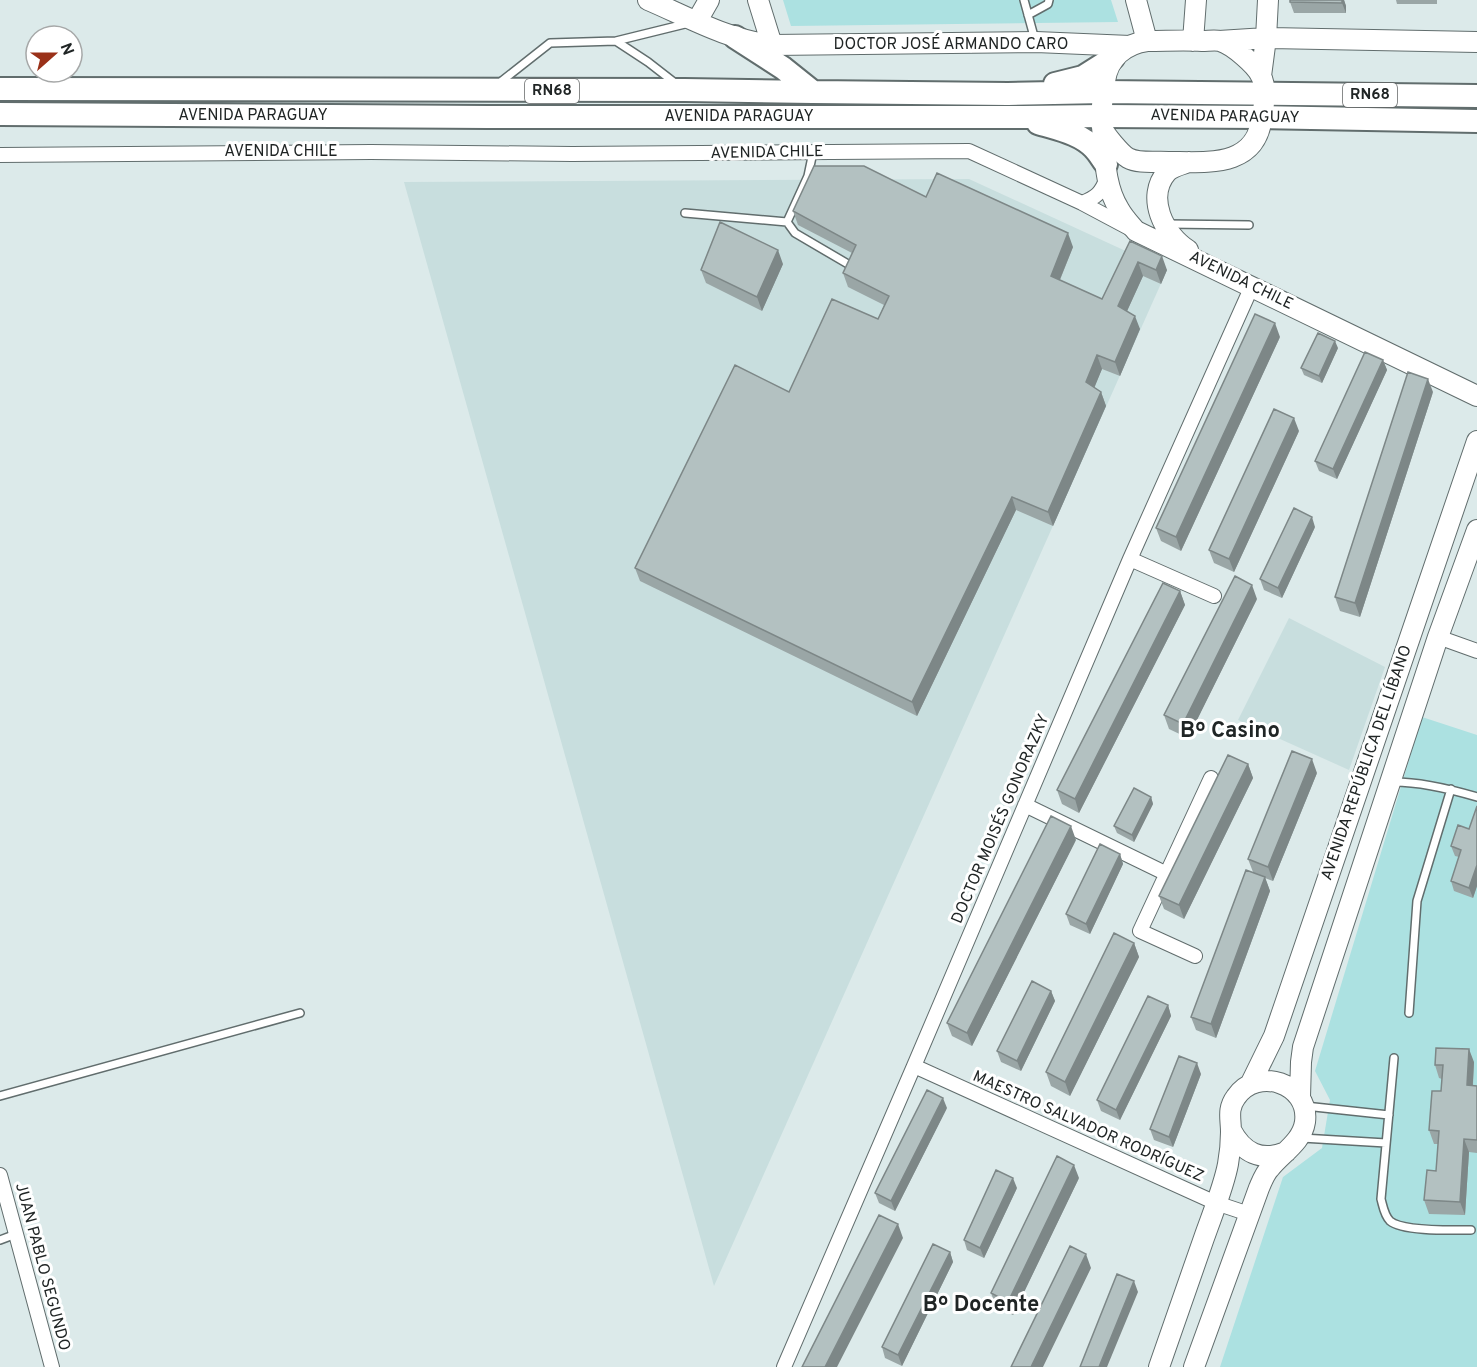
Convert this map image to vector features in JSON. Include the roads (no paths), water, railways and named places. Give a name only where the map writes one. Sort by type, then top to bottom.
[{"type":"main road","points":[[735,37],[783,68],[813,92]]},
{"type":"main road","points":[[772,45],[783,68]]},
{"type":"main road","points":[[1008,94],[1074,80],[1090,74],[1130,48]]},
{"type":"main road","name":"AVENIDA PARAGUAY","points":[[0,89],[685,90],[1008,94],[1263,85],[1477,96]]},
{"type":"main road","name":"AVENIDA PARAGUAY","points":[[0,114],[1023,117],[1102,122],[1263,117],[1477,121]]},
{"type":"main road","points":[[1023,117],[1077,136],[1094,148],[1106,171]]},
{"type":"street","name":"DOCTOR JOSÉ ARMANDO CARO","points":[[648,0],[735,37],[754,43],[772,45],[1036,42],[1130,48],[1193,40],[1219,41]]},
{"type":"street","points":[[697,21],[709,0]]},
{"type":"street","points":[[758,0],[772,45]]},
{"type":"street","points":[[1136,0],[1130,48],[1107,72],[1102,122],[1106,171],[1117,207],[1137,231]]},
{"type":"street","points":[[1193,40],[1196,0]]},
{"type":"street","points":[[1102,122],[1117,148],[1130,159],[1139,161],[1222,160],[1243,153],[1253,145],[1259,135],[1263,117],[1268,0]]},
{"type":"street","points":[[1219,41],[1266,38],[1477,42]]},
{"type":"street","points":[[1219,41],[1241,54],[1263,85]]},
{"type":"street","name":"AVENIDA CHILE","points":[[0,155],[969,151],[1082,202],[1477,396]]},
{"type":"street","points":[[1189,162],[1174,167],[1167,173],[1158,194],[1158,208],[1163,224],[1171,236],[1215,268]]},
{"type":"street","points":[[1082,202],[1096,196],[1102,190],[1106,171]]},
{"type":"street","name":"DOCTOR MOISÉS GONORAZKY","points":[[784,1367],[1130,559],[1252,286]]},
{"type":"street","name":"AVENIDA REPÚBLICA DEL LÍBANO","points":[[1251,1083],[1274,1036],[1477,441]]},
{"type":"street","name":"AVENIDA REPÚBLICA DEL LÍBANO","points":[[1301,1102],[1303,1047],[1438,637],[1477,530]]},
{"type":"street","points":[[1130,559],[1214,596]]},
{"type":"street","points":[[1438,637],[1477,651]]},
{"type":"street","points":[[1382,721],[1395,715],[1402,717],[1407,721],[1408,729]]},
{"type":"street","points":[[1195,956],[1140,931],[1211,778]]},
{"type":"street","points":[[1354,802],[1355,816],[1359,822],[1366,826],[1378,821]]},
{"type":"street","points":[[1025,805],[1167,874]]},
{"type":"street","name":"MAESTRO SALVADOR RODRÍGUEZ","points":[[914,1066],[1216,1203],[1249,1214]]},
{"type":"street","points":[[1159,1367],[1228,1165],[1231,1130],[1229,1116],[1234,1098],[1251,1083],[1269,1080],[1282,1083],[1296,1092],[1301,1102],[1305,1121],[1293,1145],[1268,1170],[1259,1188],[1194,1367]]},
{"type":"street","points":[[1231,1130],[1236,1141],[1248,1151],[1262,1156],[1278,1155],[1293,1145]]},
{"type":"street","name":"JUAN PABLO SEGUNDO","points":[[0,1175],[52,1367]]},
{"type":"lane","points":[[1024,0],[1036,42]]},
{"type":"lane","points":[[1028,15],[1048,4],[1049,0]]},
{"type":"lane","points":[[489,91],[550,43],[616,41],[697,21]]},
{"type":"lane","points":[[616,41],[685,90]]},
{"type":"lane","points":[[787,222],[808,176],[813,152]]},
{"type":"lane","points":[[685,213],[787,222],[795,233],[854,268]]},
{"type":"lane","points":[[1163,224],[1249,225]]},
{"type":"lane","points":[[1391,782],[1410,782],[1451,789],[1477,797]]},
{"type":"lane","points":[[1409,1013],[1417,901],[1451,789]]},
{"type":"lane","points":[[0,1096],[300,1013]]},
{"type":"lane","points":[[1394,1058],[1381,1198],[1384,1211],[1389,1220],[1407,1227],[1472,1230]]},
{"type":"lane","points":[[1301,1102],[1389,1115]]},
{"type":"lane","points":[[1293,1145],[1386,1143]]},
{"type":"lane","points":[[0,1240],[16,1234]]},
{"type":"district","name":"Bº Casino","points":[[1230,731]]},
{"type":"district","name":"Bº Docente","points":[[981,1305]]}]
